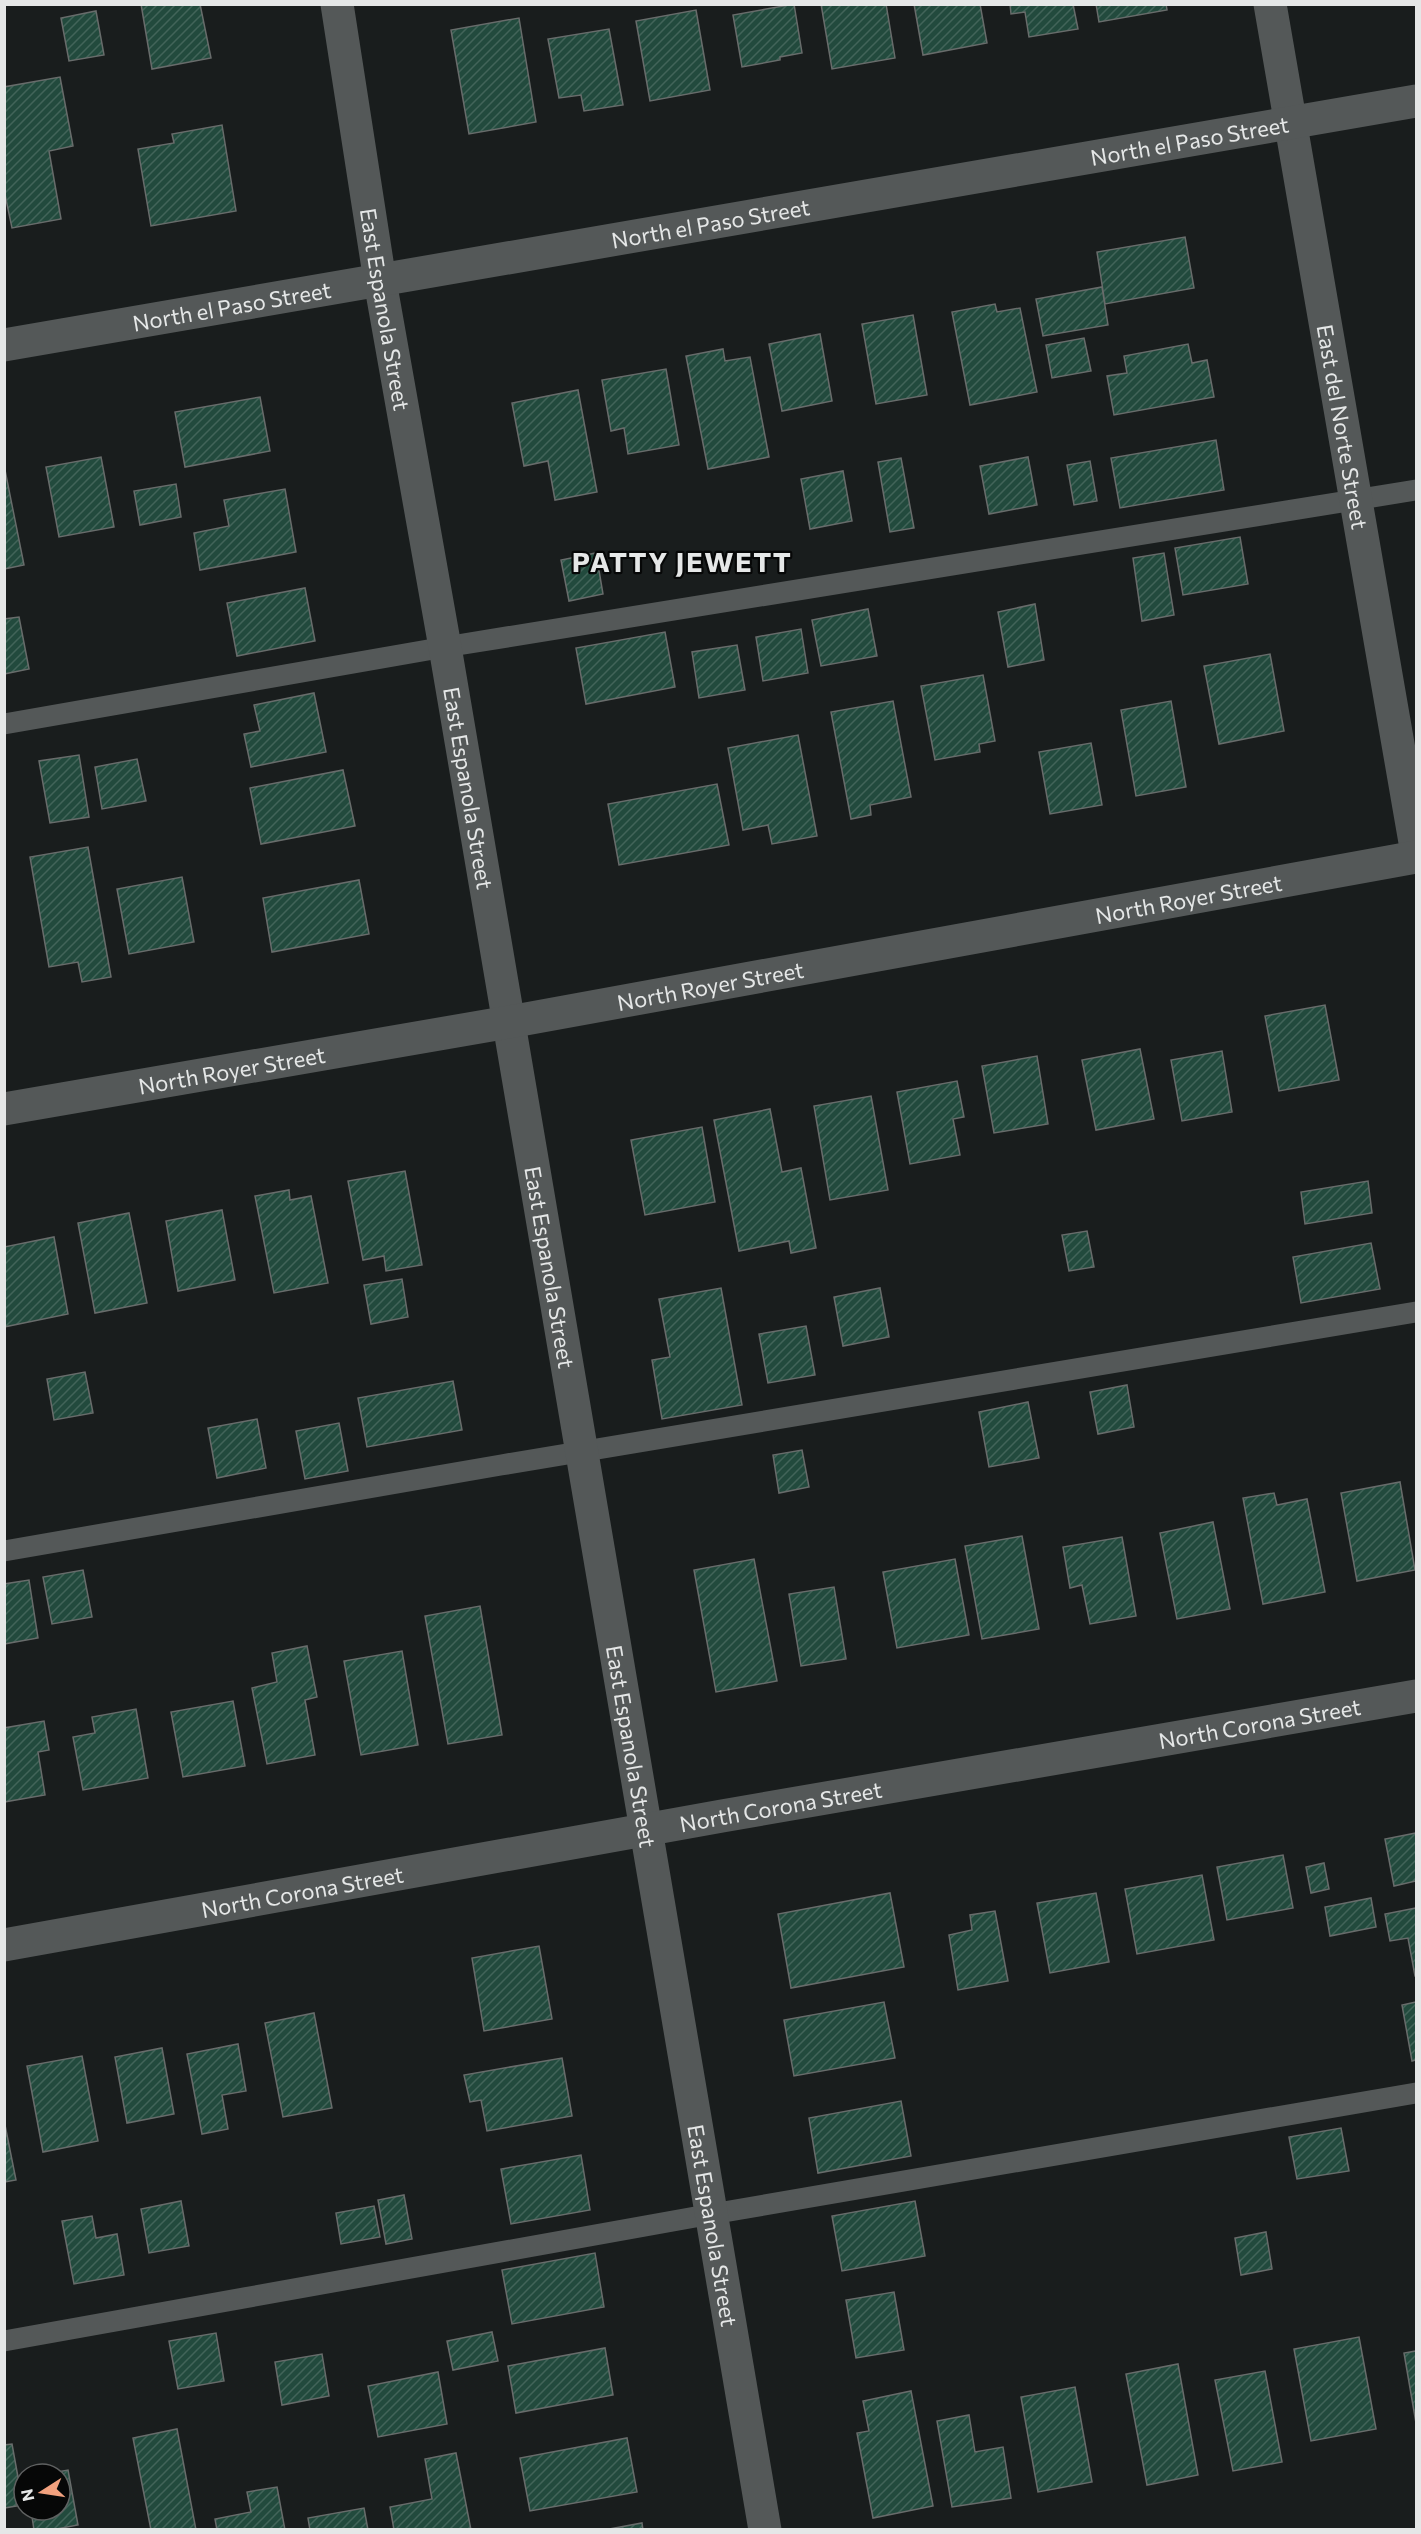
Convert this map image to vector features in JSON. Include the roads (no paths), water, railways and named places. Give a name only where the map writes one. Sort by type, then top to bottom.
[{"type":"street","name":"East Espanola Street","points":[[337,4],[380,280],[445,647],[765,2529]]},
{"type":"street","name":"East del Norte Street","points":[[1270,4],[1289,122],[1358,501],[1416,848]]},
{"type":"street","name":"North el Paso Street","points":[[4,345],[1416,101]]},
{"type":"street","name":"North Royer Street","points":[[4,1109],[509,1022],[1416,857]]},
{"type":"street","name":"North Corona Street","points":[[4,1945],[645,1830],[1416,1696]]},
{"type":"lane","points":[[4,724],[445,647],[1416,490]]},
{"type":"lane","points":[[4,1551],[1416,1312]]},
{"type":"lane","points":[[4,2341],[712,2214],[1416,2093]]},
{"type":"district","name":"PATTY JEWETT","points":[[682,561]]}]
